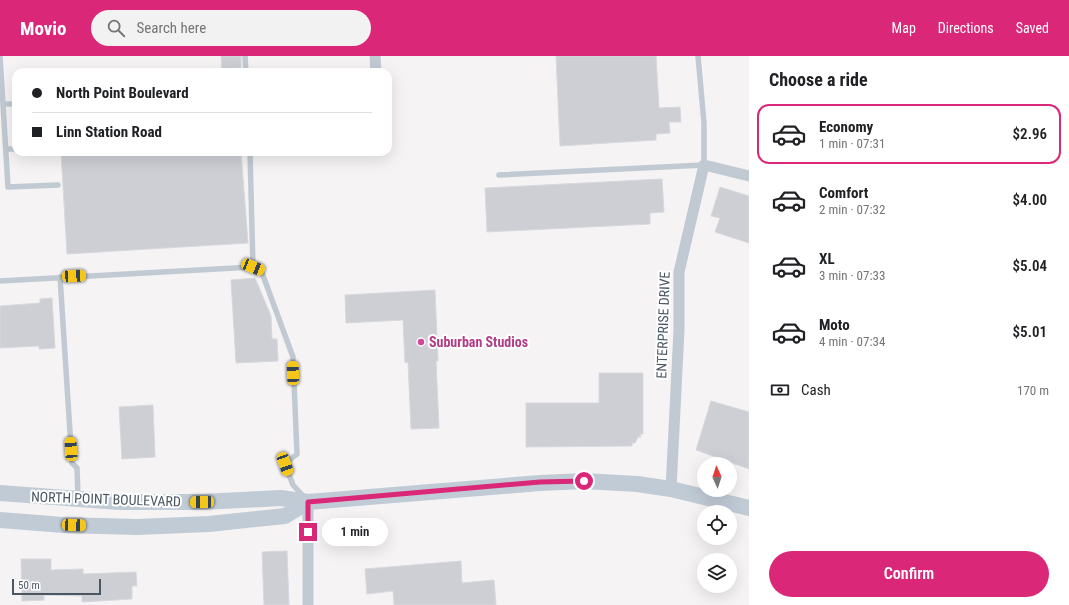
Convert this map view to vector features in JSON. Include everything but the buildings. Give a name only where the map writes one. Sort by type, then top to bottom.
[{"type":"main road","name":"NORTH POINT BOULEVARD","points":[[0,493],[78,500],[159,502],[281,498],[308,502],[563,482],[610,482],[671,489],[749,508]]},
{"type":"main road","name":"NORTH POINT BOULEVARD","points":[[0,520],[63,525],[136,527],[209,524],[285,516],[308,502]]},
{"type":"street","points":[[375,56],[376,68]]},
{"type":"street","points":[[704,164],[749,176]]},
{"type":"street","name":"ENTERPRISE DRIVE","points":[[671,489],[679,330],[679,272],[704,164]]},
{"type":"street","points":[[308,502],[308,605]]},
{"type":"lane","points":[[0,56],[8,187],[58,185]]},
{"type":"lane","points":[[245,56],[246,68]]},
{"type":"lane","points":[[499,175],[704,164],[704,123],[698,56]]},
{"type":"lane","points":[[4,104],[12,104]]},
{"type":"lane","points":[[6,149],[12,149]]},
{"type":"lane","points":[[250,156],[253,267]]},
{"type":"lane","points":[[0,281],[253,267],[261,270],[293,357],[297,454],[285,464],[293,485],[308,502]]},
{"type":"lane","points":[[60,277],[72,463],[77,468],[78,500]]},
{"type":"place","name":"Suburban Studios","points":[[421,342]]},
{"type":"route","points":[[308,532],[308,502],[540,482],[584,481]]}]
